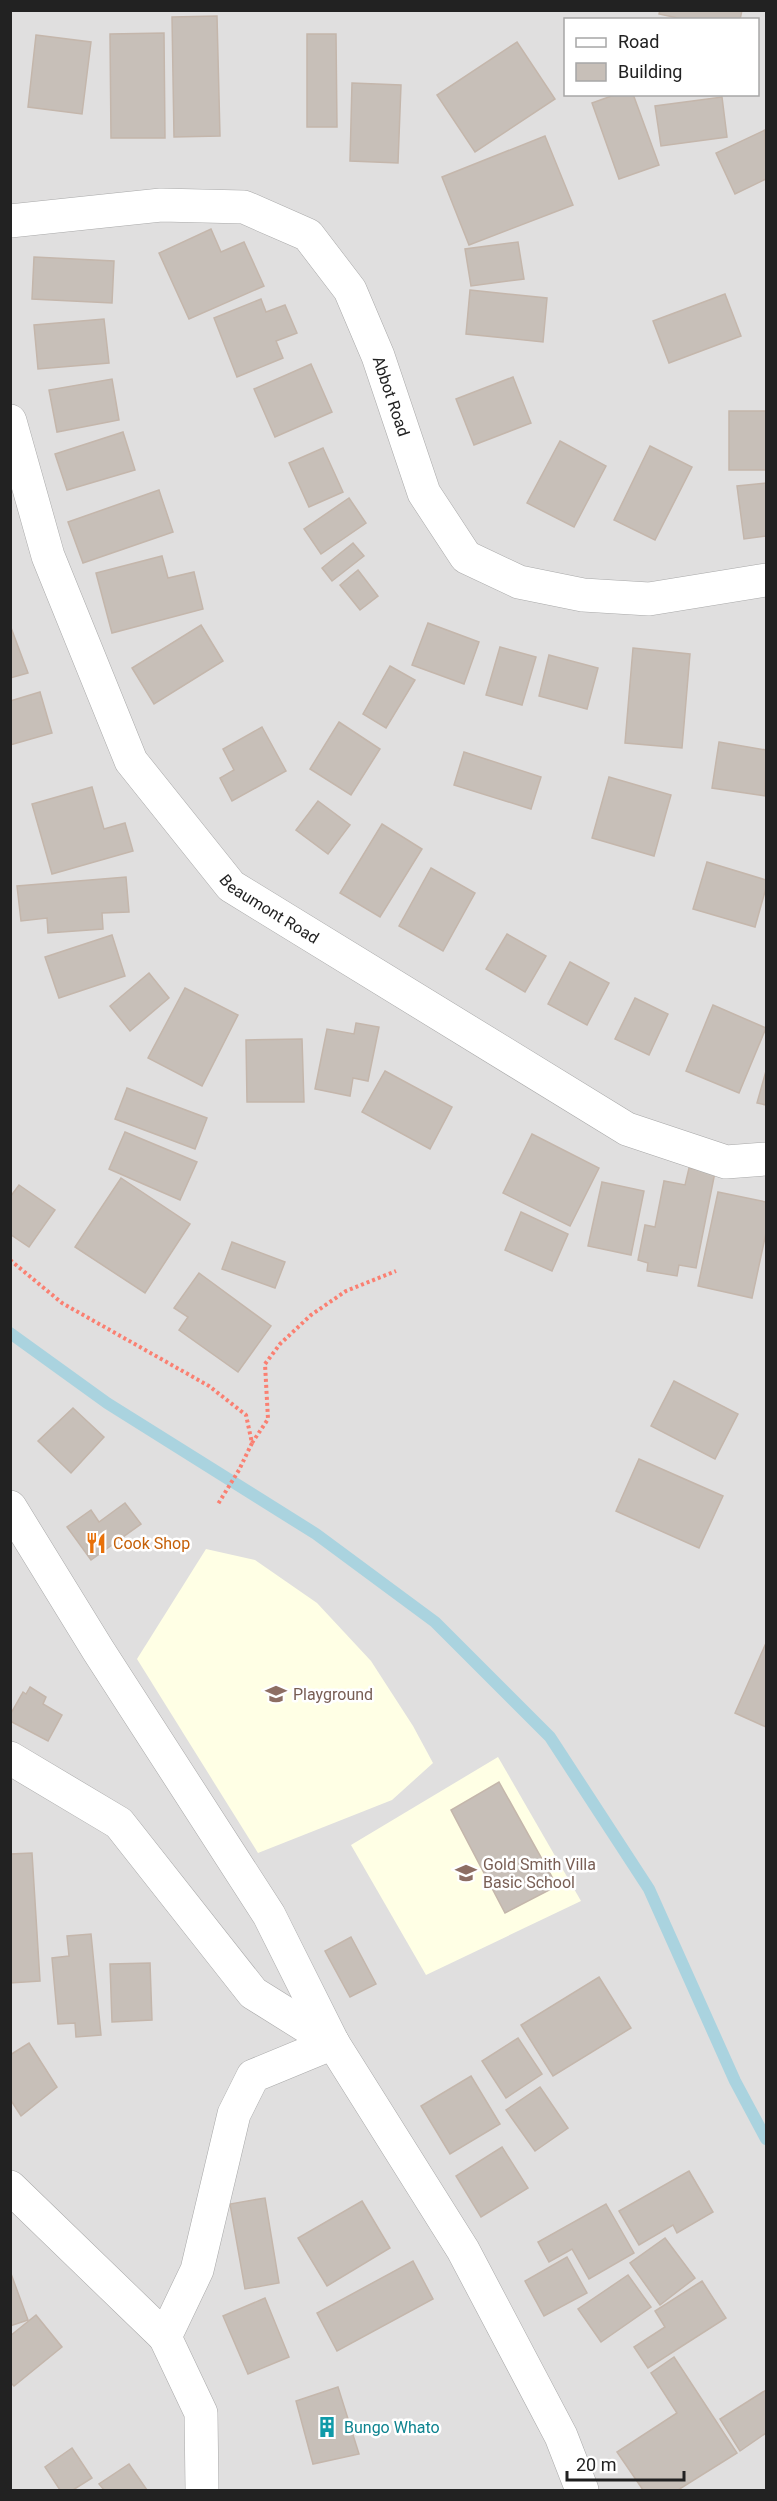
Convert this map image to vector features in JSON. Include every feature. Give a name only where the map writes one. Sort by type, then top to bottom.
[{"type":"street","name":"Abbot Road","points":[[10,221],[161,205],[244,207],[308,235],[350,290],[378,356],[424,493],[466,556],[519,582],[583,595],[649,599],[766,580]]},
{"type":"street","name":"Beaumont Road","points":[[10,421],[48,556],[131,761],[231,886],[627,1130],[726,1162],[766,1159]]},
{"type":"street","points":[[10,1507],[98,1650],[269,1915],[333,2043],[464,2250],[561,2436],[582,2490]]},
{"type":"street","points":[[10,1758],[119,1823],[253,1993],[333,2043]]},
{"type":"street","points":[[165,2337],[197,2270],[234,2114],[254,2076],[333,2043]]},
{"type":"street","points":[[10,2187],[165,2337],[201,2413],[202,2490]]},
{"type":"path","points":[[10,1260],[62,1303],[209,1386],[246,1415],[252,1443]]},
{"type":"path","points":[[218,1504],[268,1419],[265,1364],[280,1344],[311,1316],[346,1291],[396,1271]]},
{"type":"shaded area","points":[[11,11],[766,11],[766,2490],[11,2490]]},
{"type":"shaded area","name":"Playground","points":[[206,1549],[255,1560],[317,1603],[371,1661],[413,1726],[433,1763],[392,1800],[258,1853],[137,1659]]},
{"type":"shaded area","name":"Gold Smith Villa Basic School","points":[[498,1757],[581,1901],[426,1975],[351,1845]]},
{"type":"building","points":[[660,10],[742,10],[740,18],[678,18],[659,14]]},
{"type":"building","points":[[217,16],[220,136],[174,137],[172,17]]},
{"type":"building","points":[[164,33],[165,138],[111,138],[110,34]]},
{"type":"building","points":[[307,34],[336,34],[337,127],[307,127]]},
{"type":"building","points":[[36,35],[91,42],[82,114],[28,107]]},
{"type":"building","points":[[517,42],[555,99],[475,152],[437,95]]},
{"type":"building","points":[[352,83],[401,85],[398,163],[350,161]]},
{"type":"building","points":[[611,96],[634,96],[659,165],[619,179],[592,103]]},
{"type":"building","points":[[722,97],[727,137],[661,146],[655,106]]},
{"type":"building","points":[[765,130],[766,179],[735,194],[716,153]]},
{"type":"building","points":[[545,136],[573,205],[469,245],[442,177]]},
{"type":"building","points":[[211,229],[221,252],[244,242],[264,286],[189,319],[159,253]]},
{"type":"building","points":[[518,242],[524,279],[471,286],[465,249]]},
{"type":"building","points":[[34,257],[114,261],[112,303],[32,299]]},
{"type":"building","points":[[470,290],[547,298],[543,342],[466,334]]},
{"type":"building","points":[[725,294],[741,336],[669,363],[653,321]]},
{"type":"building","points":[[261,299],[266,312],[285,305],[297,333],[276,341],[283,358],[237,377],[214,318]]},
{"type":"building","points":[[104,319],[109,363],[38,369],[34,325]]},
{"type":"building","points":[[311,364],[332,412],[275,437],[254,389]]},
{"type":"building","points":[[513,377],[531,423],[474,445],[456,399]]},
{"type":"building","points":[[112,379],[119,420],[57,432],[49,390]]},
{"type":"building","points":[[729,411],[766,411],[766,470],[729,470]]},
{"type":"building","points":[[123,432],[135,470],[67,490],[55,454]]},
{"type":"building","points":[[560,441],[606,466],[574,527],[527,503]]},
{"type":"building","points":[[650,446],[692,467],[655,540],[614,520]]},
{"type":"building","points":[[323,448],[343,492],[309,507],[289,463]]},
{"type":"building","points":[[766,483],[766,536],[744,539],[737,486]]},
{"type":"building","points":[[159,490],[173,532],[83,563],[68,522]]},
{"type":"building","points":[[349,498],[366,523],[321,554],[304,529]]},
{"type":"building","points":[[353,543],[364,556],[332,581],[322,568]]},
{"type":"building","points":[[162,556],[168,578],[194,572],[203,609],[112,633],[96,573]]},
{"type":"building","points":[[358,570],[378,596],[360,610],[340,585]]},
{"type":"building","points":[[428,623],[479,642],[464,684],[412,665]]},
{"type":"building","points":[[10,625],[28,673],[10,678]]},
{"type":"building","points":[[201,625],[223,661],[154,704],[132,668]]},
{"type":"building","points":[[500,647],[536,657],[522,705],[486,695]]},
{"type":"building","points":[[633,648],[690,654],[682,748],[625,743]]},
{"type":"building","points":[[549,655],[598,668],[587,709],[539,696]]},
{"type":"building","points":[[390,666],[415,680],[386,728],[363,714]]},
{"type":"building","points":[[40,692],[52,733],[10,745],[10,701]]},
{"type":"building","points":[[339,722],[380,749],[351,795],[310,769]]},
{"type":"building","points":[[262,727],[286,771],[232,801],[220,778],[234,770],[223,749]]},
{"type":"building","points":[[719,742],[766,750],[765,796],[712,788]]},
{"type":"building","points":[[464,752],[541,777],[531,809],[454,785]]},
{"type":"building","points":[[609,777],[671,795],[654,856],[592,838]]},
{"type":"building","points":[[92,787],[104,829],[125,823],[133,851],[52,874],[32,804]]},
{"type":"building","points":[[318,801],[350,825],[328,854],[296,830]]},
{"type":"building","points":[[382,824],[422,849],[380,917],[340,893]]},
{"type":"building","points":[[707,862],[766,880],[766,888],[755,927],[693,909]]},
{"type":"building","points":[[431,868],[475,893],[443,951],[399,926]]},
{"type":"building","points":[[126,877],[129,912],[102,913],[103,929],[48,933],[47,918],[21,921],[17,886]]},
{"type":"building","points":[[507,934],[546,956],[525,992],[486,969]]},
{"type":"building","points":[[112,935],[125,976],[59,998],[45,957]]},
{"type":"building","points":[[570,962],[609,983],[587,1025],[548,1004]]},
{"type":"building","points":[[149,973],[169,998],[130,1031],[110,1006]]},
{"type":"building","points":[[185,988],[238,1015],[202,1086],[148,1058]]},
{"type":"building","points":[[635,998],[668,1014],[649,1055],[615,1039]]},
{"type":"building","points":[[713,1005],[766,1028],[739,1093],[686,1071]]},
{"type":"building","points":[[356,1023],[379,1027],[368,1081],[353,1078],[350,1096],[315,1089],[327,1029],[354,1034]]},
{"type":"building","points":[[302,1039],[304,1102],[247,1102],[246,1040]]},
{"type":"building","points":[[385,1071],[452,1107],[430,1149],[362,1112]]},
{"type":"building","points":[[766,1071],[766,1105],[757,1103]]},
{"type":"building","points":[[127,1088],[207,1118],[195,1149],[115,1119]]},
{"type":"building","points":[[125,1132],[197,1162],[180,1200],[109,1169]]},
{"type":"building","points":[[532,1134],[599,1168],[570,1226],[503,1193]]},
{"type":"building","points":[[689,1168],[715,1172],[696,1268],[679,1265],[677,1276],[647,1271],[648,1263],[638,1260],[645,1225],[655,1227],[664,1181],[685,1185]]},
{"type":"building","points":[[121,1178],[190,1224],[145,1293],[75,1247]]},
{"type":"building","points":[[602,1182],[644,1191],[631,1255],[588,1246]]},
{"type":"building","points":[[19,1185],[55,1210],[29,1247],[10,1234],[10,1197]]},
{"type":"building","points":[[718,1192],[766,1202],[766,1233],[752,1298],[698,1286]]},
{"type":"building","points":[[521,1212],[568,1234],[552,1271],[505,1250]]},
{"type":"building","points":[[232,1242],[285,1262],[275,1288],[222,1269]]},
{"type":"building","points":[[199,1273],[271,1326],[238,1372],[179,1330],[188,1317],[174,1308]]},
{"type":"building","points":[[674,1381],[738,1414],[715,1459],[651,1426]]},
{"type":"building","points":[[73,1408],[104,1437],[71,1473],[38,1441]]},
{"type":"building","points":[[639,1459],[723,1496],[699,1548],[616,1511]]},
{"type":"building","name":"Cook Shop","points":[[125,1503],[141,1524],[91,1560],[67,1527],[91,1510],[99,1522]]},
{"type":"building","points":[[766,1643],[766,1727],[735,1713]]},
{"type":"building","points":[[30,1687],[46,1697],[43,1704],[62,1715],[48,1741],[10,1721],[10,1715],[23,1692],[26,1694]]},
{"type":"building","name":"Gold Smith Villa Basic School","points":[[499,1782],[557,1886],[505,1913],[451,1810]]},
{"type":"building","points":[[32,1853],[40,1981],[10,1983],[10,1854]]},
{"type":"building","points":[[91,1934],[101,2035],[76,2037],[75,2023],[58,2024],[52,1958],[69,1956],[67,1936]]},
{"type":"building","points":[[351,1937],[376,1984],[350,1997],[325,1951]]},
{"type":"building","points":[[150,1963],[152,2020],[112,2022],[110,1964]]},
{"type":"building","points":[[599,1977],[631,2028],[553,2076],[521,2025]]},
{"type":"building","points":[[518,2038],[542,2074],[506,2098],[482,2061]]},
{"type":"building","points":[[29,2043],[57,2087],[21,2116],[10,2099],[10,2055]]},
{"type":"building","points":[[471,2076],[500,2124],[450,2154],[421,2106]]},
{"type":"building","points":[[540,2087],[568,2128],[535,2151],[506,2110]]},
{"type":"building","points":[[502,2147],[528,2188],[481,2217],[456,2176]]},
{"type":"building","points":[[689,2171],[713,2212],[677,2233],[673,2225],[639,2245],[619,2211]]},
{"type":"building","points":[[265,2198],[279,2283],[245,2289],[230,2204]]},
{"type":"building","points":[[362,2201],[390,2248],[327,2286],[298,2238]]},
{"type":"building","points":[[606,2204],[634,2253],[589,2279],[572,2249],[549,2262],[538,2242]]},
{"type":"building","points":[[665,2238],[695,2278],[660,2305],[630,2263]]},
{"type":"building","points":[[567,2257],[587,2293],[544,2316],[525,2281]]},
{"type":"building","points":[[413,2261],[433,2299],[337,2351],[317,2313]]},
{"type":"building","points":[[10,2271],[28,2320],[10,2326]]},
{"type":"building","points":[[628,2275],[651,2307],[601,2342],[578,2309]]},
{"type":"building","points":[[702,2281],[726,2318],[648,2368],[634,2347],[665,2327],[655,2311]]},
{"type":"building","points":[[265,2298],[289,2357],[248,2374],[223,2316]]},
{"type":"building","points":[[36,2315],[62,2347],[14,2386],[10,2382],[10,2336]]},
{"type":"building","points":[[674,2357],[737,2453],[678,2490],[643,2490],[617,2452],[677,2413],[651,2373]]},
{"type":"building","name":"Bungo Whato","points":[[338,2387],[359,2454],[313,2464],[296,2401]]},
{"type":"building","points":[[766,2390],[766,2433],[740,2451],[720,2419]]},
{"type":"building","points":[[72,2448],[92,2478],[73,2490],[60,2490],[45,2467]]},
{"type":"building","points":[[129,2464],[147,2490],[104,2490],[99,2484]]},
{"type":"waterway","points":[[10,1333],[107,1403],[316,1534],[435,1622],[550,1737],[649,1889],[735,2081],[766,2139]]},
{"type":"place","name":"Cook Shop","points":[[96,1543]]},
{"type":"place","name":"Playground","points":[[276,1694]]},
{"type":"place","name":"Gold Smith Villa Basic School","points":[[466,1873]]},
{"type":"place","name":"Bungo Whato","points":[[327,2427]]}]
